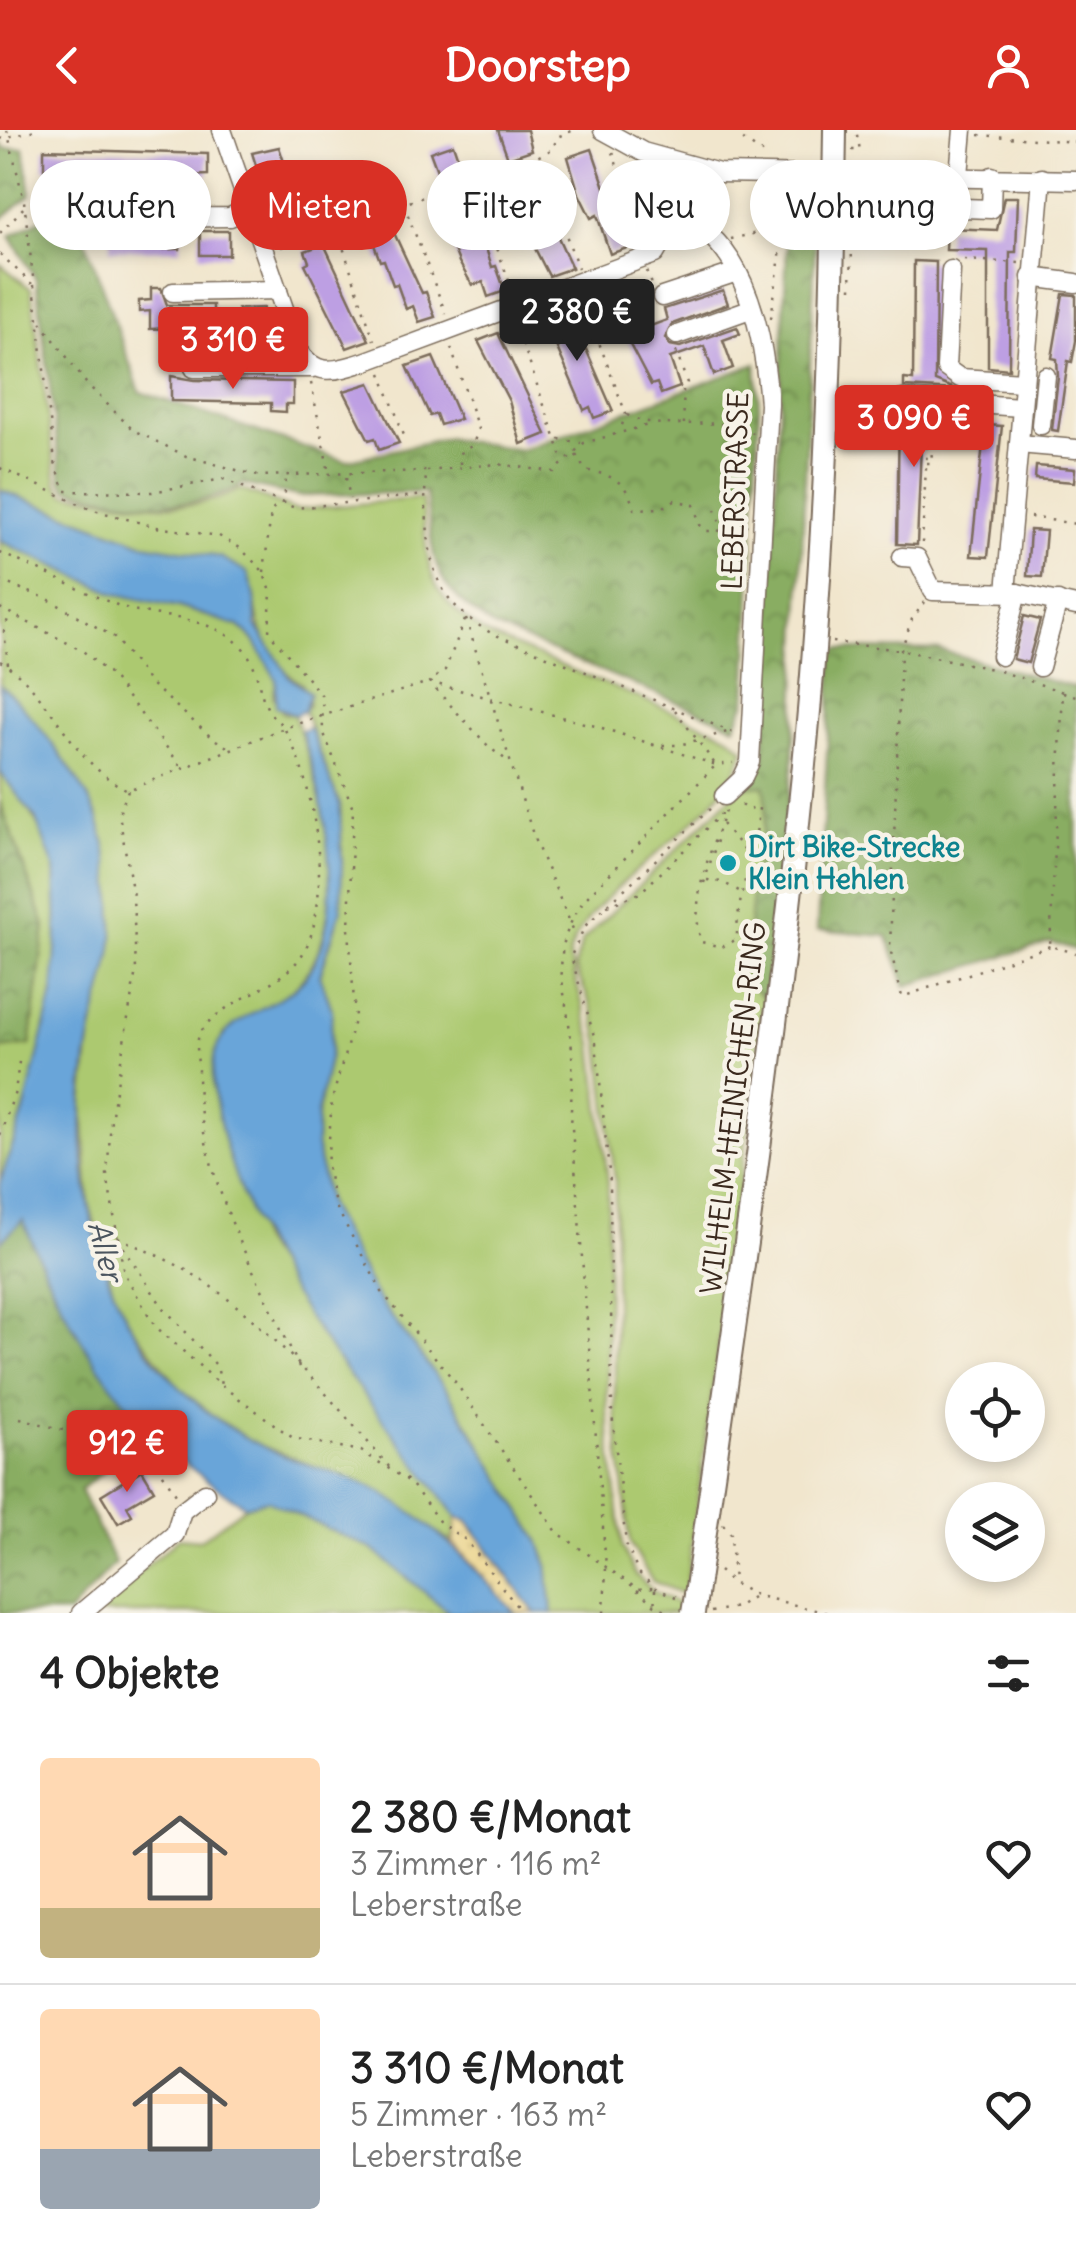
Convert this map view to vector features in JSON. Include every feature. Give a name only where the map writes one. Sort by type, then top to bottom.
[{"type":"main road","name":"WILHELM-HEINICHEN-RING","points":[[835,130],[835,160]]},
{"type":"main road","name":"WILHELM-HEINICHEN-RING","points":[[694,1604],[771,1071],[802,789],[818,574],[832,250]]},
{"type":"street","points":[[222,130],[233,160]]},
{"type":"street","points":[[603,130],[642,152],[666,160]]},
{"type":"street","points":[[960,160],[963,132]]},
{"type":"street","points":[[971,176],[1076,180]]},
{"type":"street","points":[[971,208],[991,209],[992,176]]},
{"type":"street","points":[[1001,656],[1011,593],[1018,444],[1042,178]]},
{"type":"street","points":[[194,368],[339,370],[643,260],[657,250]]},
{"type":"street","name":"LEBERSTRASSE","points":[[724,250],[737,272],[766,359],[767,442],[750,762],[730,796]]},
{"type":"street","points":[[265,252],[298,349],[309,368]]},
{"type":"street","points":[[902,399],[1021,410],[1041,420],[1046,380],[960,378],[946,368],[951,270]]},
{"type":"street","points":[[1032,270],[1076,283]]},
{"type":"street","points":[[659,296],[737,272]]},
{"type":"street","points":[[174,292],[278,290]]},
{"type":"street","points":[[676,342],[750,310]]},
{"type":"street","points":[[1018,444],[1076,450]]},
{"type":"street","points":[[909,558],[933,591],[1011,593],[1067,603],[1040,668]]},
{"type":"street","points":[[81,1613],[175,1534],[182,1511],[206,1494]]},
{"type":"path","points":[[8,130],[25,206],[55,462],[64,499]]},
{"type":"path","points":[[0,139],[35,130]]},
{"type":"path","points":[[528,160],[553,149],[557,137],[574,130]]},
{"type":"path","points":[[741,130],[742,140],[766,153],[769,160]]},
{"type":"path","points":[[856,130],[860,150]]},
{"type":"path","points":[[963,132],[1076,142]]},
{"type":"path","points":[[537,157],[626,414],[620,431]]},
{"type":"path","points":[[0,232],[25,206]]},
{"type":"path","points":[[407,214],[449,331],[478,429],[474,445],[460,453],[460,465]]},
{"type":"path","points":[[265,252],[271,250]]},
{"type":"path","points":[[344,250],[406,441]]},
{"type":"path","points":[[495,250],[564,465]]},
{"type":"path","points":[[770,322],[779,250]]},
{"type":"path","points":[[0,254],[33,286]]},
{"type":"path","points":[[643,260],[659,296]]},
{"type":"path","points":[[951,270],[967,260],[1032,270]]},
{"type":"path","points":[[40,320],[86,383],[133,430],[186,456],[236,472],[346,476],[498,464],[540,473],[564,465],[584,443]]},
{"type":"path","points":[[676,342],[688,383],[683,389],[684,425]]},
{"type":"path","points":[[309,368],[325,433],[330,476]]},
{"type":"path","points":[[926,463],[932,463],[936,401]]},
{"type":"path","points":[[626,414],[648,425]]},
{"type":"path","points":[[558,438],[584,443],[648,425],[712,421],[741,427],[767,442]]},
{"type":"path","points":[[909,558],[928,429]]},
{"type":"path","points":[[575,453],[585,470],[613,476],[630,492],[634,509],[684,502],[694,505],[707,532],[740,530]]},
{"type":"path","points":[[0,468],[64,499],[156,527],[220,536],[240,548],[264,574],[271,591],[269,632],[322,696],[324,731],[354,808],[350,929],[355,1017],[332,1100],[327,1166],[335,1205],[382,1292],[456,1383],[557,1532],[654,1605],[673,1613]]},
{"type":"path","points":[[426,471],[424,495],[430,560],[438,587],[466,618],[490,633],[728,732],[752,735]]},
{"type":"path","points":[[232,480],[236,472]]},
{"type":"path","points":[[264,574],[270,512],[281,503],[286,476]]},
{"type":"path","points":[[346,476],[350,502]]},
{"type":"path","points":[[65,492],[152,492],[232,480],[294,508],[424,495]]},
{"type":"path","points":[[714,509],[722,531]]},
{"type":"path","points":[[1013,516],[1076,524]]},
{"type":"path","points":[[0,552],[121,607],[191,621],[233,639],[259,670],[268,710],[284,728],[300,769],[318,853],[319,894],[313,927],[301,956],[285,974],[211,1018],[198,1039],[198,1118],[219,1192],[299,1367]]},
{"type":"path","points":[[0,581],[48,600],[114,637],[150,683],[211,737],[230,748]]},
{"type":"path","points":[[933,591],[912,620],[901,650],[890,948],[902,997],[1050,946],[1076,953]]},
{"type":"path","points":[[0,608],[83,652],[112,678],[182,767]]},
{"type":"path","points":[[8,666],[4,631],[10,613]]},
{"type":"path","points":[[466,618],[445,670],[429,682],[323,714],[128,790],[120,814],[132,896],[136,970],[111,1120],[107,1175],[124,1274],[155,1326],[222,1386],[294,1438],[344,1445],[410,1482],[441,1524],[466,1540],[522,1613]]},
{"type":"path","points":[[466,618],[535,841],[577,938]]},
{"type":"path","points":[[830,642],[901,650],[998,671],[1076,696]]},
{"type":"path","points":[[0,660],[25,676],[103,778],[128,790]]},
{"type":"path","points":[[429,682],[716,765]]},
{"type":"path","points":[[429,682],[490,748],[509,762]]},
{"type":"path","points":[[1050,946],[1063,692]]},
{"type":"path","points":[[674,709],[716,765]]},
{"type":"path","points":[[649,745],[728,732]]},
{"type":"path","points":[[604,1613],[606,1567],[571,1115],[572,1053],[559,974],[568,922],[585,898],[716,765]]},
{"type":"path","points":[[730,796],[749,810],[759,807],[748,850]]},
{"type":"path","points":[[606,907],[640,894],[716,819],[726,808],[720,825],[700,888],[698,928],[701,942],[708,946],[722,948],[736,939],[736,907],[752,859],[748,850],[720,825],[716,819],[715,804],[606,907],[577,938],[572,968],[596,1043],[610,1182],[612,1413],[626,1544],[638,1572],[655,1588]]},
{"type":"path","points":[[705,814],[716,819]]},
{"type":"path","points":[[700,888],[718,849],[720,825]]},
{"type":"path","points":[[706,880],[722,882],[741,893]]},
{"type":"path","points":[[0,1135],[14,1092],[20,1054]]},
{"type":"path","points":[[116,1237],[199,1278],[250,1318],[392,1470]]},
{"type":"path","points":[[116,1237],[162,1306],[217,1366],[222,1386]]},
{"type":"path","points":[[20,1418],[117,1445],[132,1444],[145,1452],[176,1492],[182,1511]]},
{"type":"path","points":[[75,1471],[117,1445]]},
{"type":"path","points":[[722,1522],[731,1534],[734,1584]]},
{"type":"path","points":[[715,1566],[734,1584],[754,1595],[827,1613]]},
{"type":"path","points":[[637,1589],[655,1588]]},
{"type":"path","points":[[654,1613],[655,1588]]},
{"type":"green space","points":[[0,143],[5,149],[24,148],[30,195],[0,220]]},
{"type":"green space","points":[[30,225],[30,250],[89,250],[140,392],[346,461],[446,438],[521,450],[756,364],[759,406],[746,702],[735,726],[494,627],[446,584],[434,555],[426,492],[298,496],[243,484],[201,500],[156,503],[67,489],[62,482],[36,279],[10,236]]},
{"type":"green space","points":[[787,250],[815,250],[793,761],[765,999],[745,981],[754,873],[766,798],[764,785],[741,787],[764,760]]},
{"type":"green space","points":[[0,264],[31,289],[57,484],[65,494],[176,506],[198,504],[240,489],[295,510],[422,498],[433,579],[452,607],[468,621],[490,636],[726,734],[744,749],[732,777],[711,803],[601,904],[580,930],[569,956],[593,1043],[608,1182],[607,1413],[622,1546],[635,1574],[653,1591],[682,1606],[681,1613],[552,1613],[547,1563],[539,1541],[448,1392],[375,1295],[328,1205],[316,1144],[317,1114],[330,1054],[332,1010],[320,975],[341,909],[340,805],[304,711],[309,704],[302,684],[282,668],[268,646],[255,596],[181,552],[145,544],[0,490]]},
{"type":"green space","points":[[0,541],[116,594],[179,607],[239,626],[253,639],[277,679],[273,696],[283,713],[294,715],[323,814],[330,887],[327,922],[317,954],[293,990],[223,1034],[259,1238],[299,1301],[457,1517],[452,1543],[377,1490],[254,1443],[213,1416],[179,1387],[130,1324],[114,1293],[89,1203],[83,1105],[90,1039],[113,941],[52,744],[0,685]]},
{"type":"green space","points":[[833,649],[939,650],[1076,688],[1076,950],[1050,942],[906,986],[887,936],[817,930]]},
{"type":"green space","points":[[0,772],[26,806],[47,845],[55,872],[59,911],[58,950],[46,1030],[0,1182],[0,1049],[30,1045],[45,926],[0,802]]},
{"type":"green space","points":[[764,784],[769,806],[753,885],[745,980],[765,999],[685,1595],[652,1581],[630,1543],[615,1412],[615,1181],[600,1044],[593,1011],[575,967],[582,941],[741,787]]},
{"type":"green space","points":[[0,802],[45,926],[30,1045],[0,1049]]},
{"type":"green space","points":[[23,1219],[49,1281],[77,1332],[109,1380],[152,1432],[80,1490],[115,1563],[69,1613],[0,1613],[0,1242]]},
{"type":"green space","points":[[267,1500],[372,1549],[450,1613],[91,1613],[179,1538],[200,1540],[246,1506]]},
{"type":"sand","points":[[457,1517],[467,1521],[535,1613],[515,1613],[453,1543]]},
{"type":"water","points":[[0,490],[145,544],[220,557],[247,572],[255,596],[256,625],[289,677],[310,693],[304,711],[294,715],[276,706],[276,679],[253,639],[239,626],[179,607],[116,594],[0,541]]},
{"type":"water","points":[[0,685],[25,710],[69,767],[98,819],[106,847],[113,939],[86,1067],[82,1133],[95,1234],[127,1318],[173,1380],[211,1415],[269,1450],[365,1484],[400,1504],[453,1547],[515,1613],[450,1613],[372,1549],[267,1500],[246,1506],[206,1479],[138,1418],[110,1383],[62,1306],[23,1220],[0,1242],[0,1182],[24,1112],[53,994],[57,932],[55,870],[36,819],[0,772]]},
{"type":"water","points":[[310,728],[340,805],[341,909],[320,975],[332,1010],[330,1054],[317,1114],[316,1144],[328,1205],[375,1295],[448,1392],[539,1541],[547,1563],[552,1613],[535,1613],[468,1521],[457,1517],[350,1377],[284,1279],[234,1174],[213,1084],[216,1050],[229,1029],[297,986],[314,962],[325,933],[329,862],[325,825],[301,731]]},
{"type":"building","points":[[498,130],[527,130],[532,150],[508,158]]},
{"type":"building","points":[[453,144],[459,160],[433,160],[430,152]]},
{"type":"building","points":[[279,147],[283,160],[254,160],[252,153]]},
{"type":"building","points":[[44,149],[208,154],[208,160],[44,160]]},
{"type":"building","points":[[592,149],[597,164],[597,215],[591,218],[577,187],[577,160],[568,157]]},
{"type":"building","points":[[1004,197],[1018,197],[1016,252],[1010,252],[1009,369],[988,367],[988,251],[946,250],[971,250],[971,229],[997,230]]},
{"type":"building","points":[[211,231],[229,231],[229,255],[200,255],[200,250],[211,250]]},
{"type":"building","points":[[327,250],[369,340],[347,348],[305,264],[309,262],[305,251]]},
{"type":"building","points":[[376,250],[402,250],[435,317],[419,322],[413,306],[406,309],[384,260],[380,261]]},
{"type":"building","points":[[454,250],[487,250],[505,291],[488,297],[483,282],[472,285]]},
{"type":"building","points":[[536,250],[564,250],[572,268],[549,276]]},
{"type":"building","points":[[914,261],[936,262],[935,381],[958,390],[904,387],[904,379],[913,380]]},
{"type":"building","points":[[629,286],[648,327],[667,320],[664,309],[723,290],[728,304],[672,324],[665,338],[670,345],[680,347],[737,327],[740,334],[723,340],[733,368],[714,375],[704,346],[670,358],[680,387],[661,394],[657,383],[651,385],[604,295]]},
{"type":"building","points":[[151,288],[161,288],[167,305],[213,305],[213,323],[224,323],[224,334],[198,334],[198,316],[171,316],[172,328],[150,329],[150,311],[139,312],[139,301],[151,300]]},
{"type":"building","points":[[1063,294],[1076,295],[1076,341],[1072,362],[1068,361],[1058,431],[1052,430],[1058,377],[1057,359],[1052,358]]},
{"type":"building","points":[[263,308],[263,330],[238,330],[238,309]]},
{"type":"building","points":[[563,310],[571,331],[575,329],[583,351],[586,349],[613,411],[594,418],[590,407],[584,410],[557,348],[546,328],[541,329],[537,319]]},
{"type":"building","points":[[498,333],[546,434],[521,444],[509,401],[478,341]]},
{"type":"building","points":[[433,357],[460,419],[440,425],[436,414],[430,416],[407,366]]},
{"type":"building","points":[[171,376],[293,382],[293,404],[286,404],[286,412],[271,411],[271,403],[171,401]]},
{"type":"building","points":[[370,383],[399,443],[379,450],[375,438],[369,440],[344,391]]},
{"type":"building","points":[[899,411],[976,417],[976,424],[922,420],[917,545],[897,544]]},
{"type":"building","points":[[985,425],[1002,426],[988,557],[971,556]]},
{"type":"building","points":[[1036,466],[1075,469],[1074,482],[1035,479]]},
{"type":"building","points":[[1030,530],[1046,531],[1042,577],[1027,576]]},
{"type":"building","points":[[1024,616],[1040,620],[1028,663],[1013,659]]},
{"type":"building","points":[[142,1470],[154,1490],[127,1506],[132,1515],[118,1523],[101,1495]]},
{"type":"place","name":"Dirt Bike-Strecke Klein Hehlen","points":[[728,863]]},
{"type":"water label","name":"Aller","points":[[106,1251]]}]
